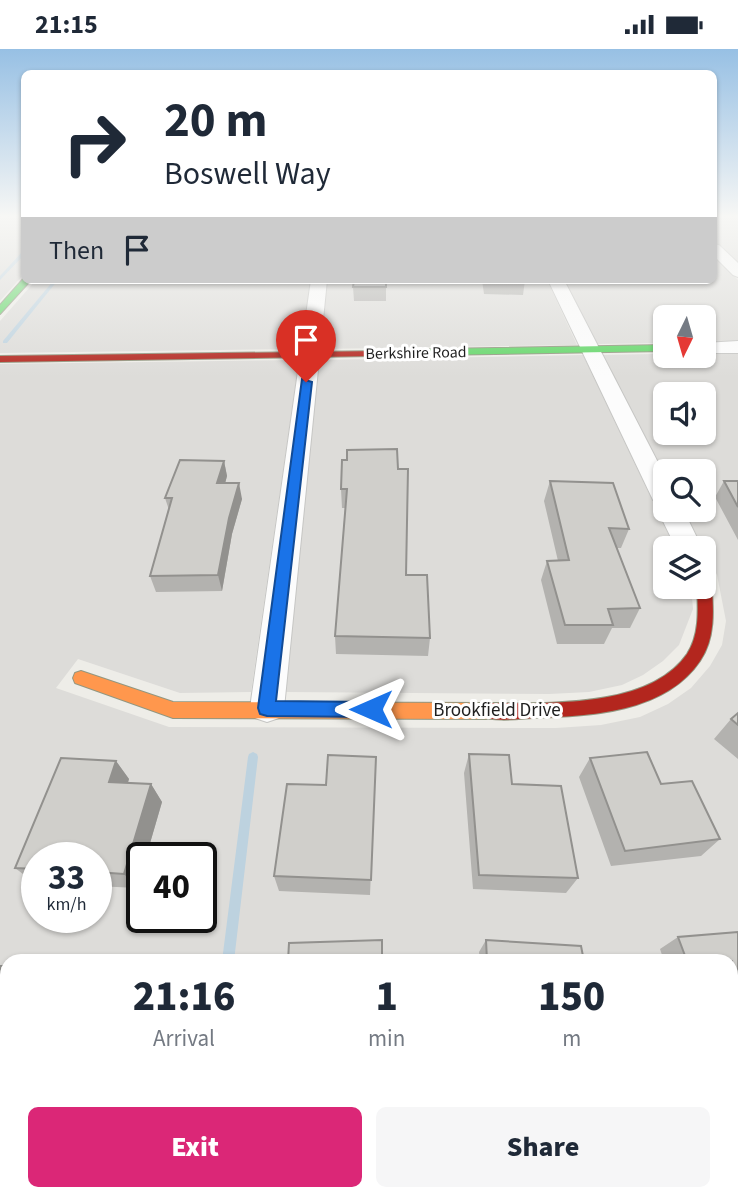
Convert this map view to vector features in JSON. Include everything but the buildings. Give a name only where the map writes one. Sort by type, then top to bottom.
[{"type":"street","points":[[0,311],[24,284]]},
{"type":"street","points":[[267,708],[319,284]]},
{"type":"street","points":[[557,284],[653,476]]},
{"type":"street","points":[[716,348],[738,347]]},
{"type":"street","name":"Berkshire Road","points":[[0,359],[653,348]]},
{"type":"street","name":"Brookfield Drive","points":[[81,678],[173,710],[267,708],[553,711],[596,708],[632,701],[678,674],[695,655],[706,635],[709,599]]},
{"type":"shaded area","points":[[0,270],[21,270],[21,277],[0,301]]},
{"type":"shaded area","points":[[717,270],[728,270],[738,280],[738,342],[716,343],[716,305],[653,305],[653,343],[597,344],[566,284],[717,284]]},
{"type":"shaded area","points":[[32,284],[310,284],[301,349],[0,353],[0,321]]},
{"type":"shaded area","points":[[327,284],[549,284],[577,345],[320,349]]},
{"type":"shaded area","points":[[716,353],[738,353],[738,954],[0,954],[0,364],[299,360],[251,692],[180,693],[78,659],[56,688],[169,727],[556,728],[601,725],[640,717],[668,704],[691,688],[710,666],[722,645],[726,621],[716,573],[716,536],[697,536],[690,522],[716,522],[716,459],[657,459],[602,355],[653,354],[653,368],[716,368]]},
{"type":"shaded area","points":[[583,355],[653,502],[653,522],[663,522],[669,536],[653,536],[653,599],[692,599],[693,609],[679,645],[643,675],[622,685],[589,692],[286,692],[319,360]]},
{"type":"waterway","points":[[0,279],[9,270]]},
{"type":"waterway","points":[[5,342],[53,284]]},
{"type":"waterway","points":[[229,954],[253,757]]},
{"type":"traffic: fast","points":[[0,311],[24,284]]},
{"type":"traffic: fast","points":[[374,353],[653,348]]},
{"type":"traffic: slow","points":[[81,678],[173,710],[486,711]]},
{"type":"traffic: jam","points":[[0,359],[374,353]]},
{"type":"traffic: jam","points":[[486,711],[563,710],[603,705],[640,696],[671,680],[694,657],[706,623],[705,599]]},
{"type":"route","points":[[306,382],[267,708],[371,709]]}]
